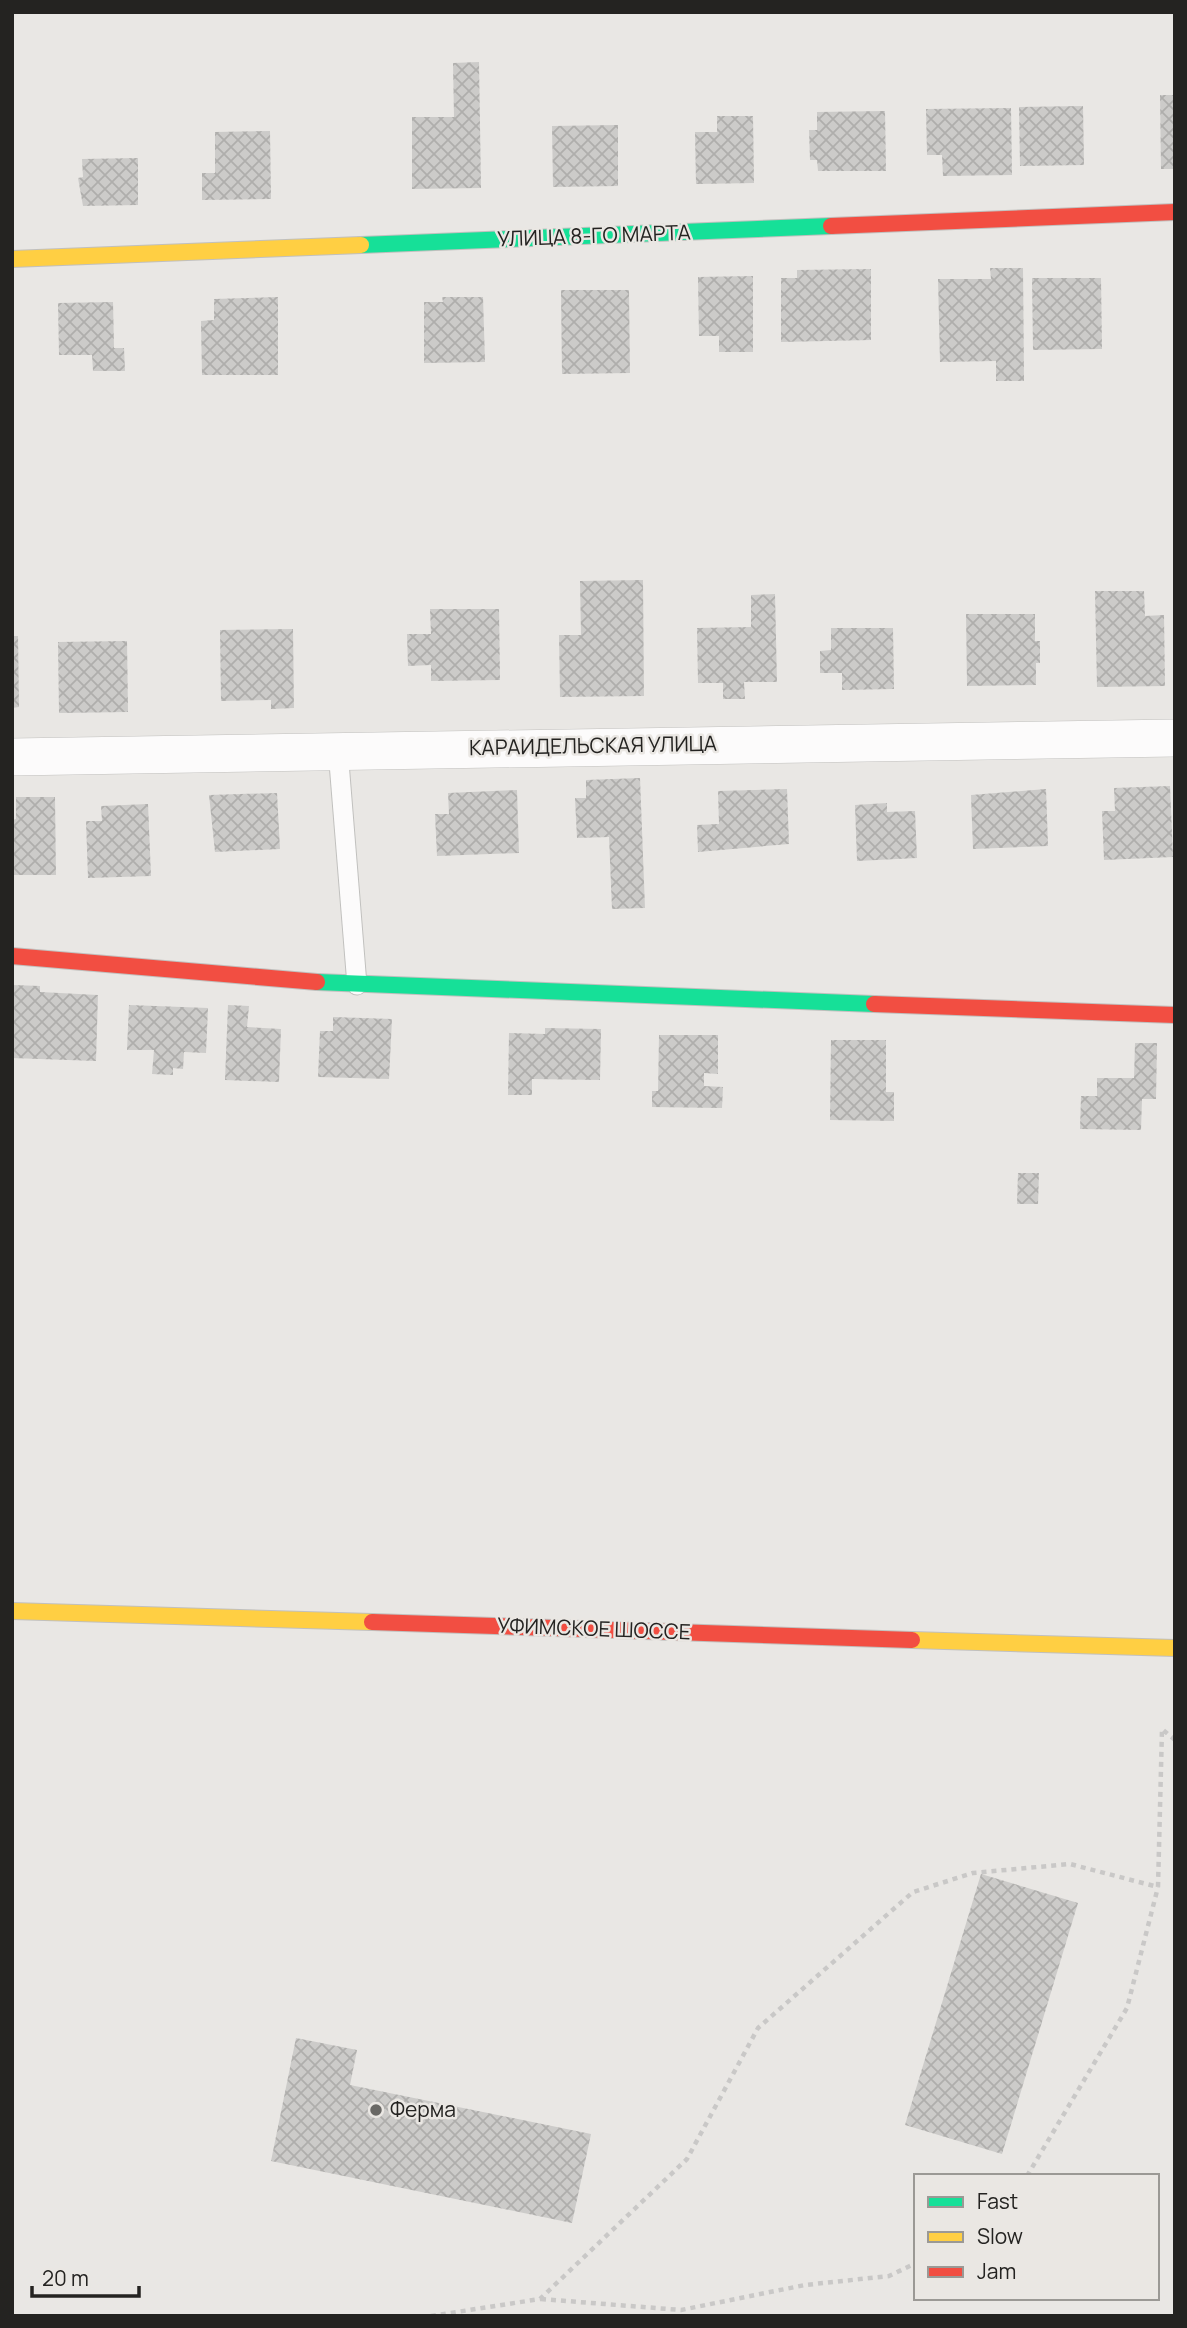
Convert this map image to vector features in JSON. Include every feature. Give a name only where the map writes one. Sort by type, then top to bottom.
[{"type":"street","name":"УЛИЦА 8-ГО МАРТА","points":[[12,259],[1175,212]]},
{"type":"street","name":"КАРАИДЕЛЬСКАЯ УЛИЦА","points":[[12,757],[1175,738]]},
{"type":"street","points":[[12,956],[357,985],[1175,1015]]},
{"type":"street","name":"УФИМСКОЕ ШОССЕ","points":[[12,1611],[1175,1648]]},
{"type":"lane","points":[[338,750],[357,985]]},
{"type":"path","points":[[1028,2174],[1127,2008],[1158,1887],[1162,1729],[1175,1740]]},
{"type":"path","points":[[540,2299],[687,2159],[758,2028],[913,1892],[973,1872],[1070,1864],[1158,1887]]},
{"type":"path","points":[[431,2316],[540,2299],[681,2310],[805,2285],[889,2276],[914,2264]]},
{"type":"building","points":[[479,62],[481,188],[412,189],[412,117],[454,117],[453,63]]},
{"type":"building","points":[[1160,95],[1175,95],[1175,169],[1161,169]]},
{"type":"building","points":[[1083,106],[1084,165],[1020,166],[1019,107]]},
{"type":"building","points":[[1011,108],[1012,175],[943,176],[942,155],[927,155],[926,109]]},
{"type":"building","points":[[885,111],[886,171],[818,171],[817,160],[810,160],[809,130],[817,130],[817,112]]},
{"type":"building","points":[[717,116],[753,116],[754,183],[696,184],[695,132],[717,132]]},
{"type":"building","points":[[618,125],[618,186],[553,187],[552,126]]},
{"type":"building","points":[[270,131],[271,199],[202,200],[202,173],[215,173],[215,132]]},
{"type":"building","points":[[138,158],[138,205],[83,206],[78,178],[83,177],[82,159]]},
{"type":"building","points":[[990,268],[1023,268],[1024,381],[996,381],[996,361],[940,362],[938,279],[991,279]]},
{"type":"building","points":[[871,269],[871,340],[781,342],[781,278],[797,278],[797,270]]},
{"type":"building","points":[[753,276],[753,352],[719,352],[719,336],[699,336],[698,277]]},
{"type":"building","points":[[1032,278],[1101,278],[1102,349],[1033,350]]},
{"type":"building","points":[[561,290],[629,290],[630,373],[562,374]]},
{"type":"building","points":[[278,297],[278,375],[202,375],[201,321],[214,320],[214,299]]},
{"type":"building","points":[[442,297],[483,297],[485,362],[424,363],[424,302],[443,302]]},
{"type":"building","points":[[113,302],[114,348],[124,348],[125,371],[93,371],[92,355],[59,355],[58,303]]},
{"type":"building","points":[[643,580],[644,696],[560,697],[559,635],[581,635],[580,581]]},
{"type":"building","points":[[1095,591],[1144,591],[1145,616],[1164,615],[1165,686],[1097,687]]},
{"type":"building","points":[[775,594],[777,682],[744,682],[745,699],[723,699],[723,683],[698,683],[697,628],[751,627],[751,595]]},
{"type":"building","points":[[430,609],[499,609],[500,680],[431,681],[431,665],[408,666],[407,634],[431,634]]},
{"type":"building","points":[[966,614],[1035,614],[1035,641],[1040,641],[1036,685],[967,686]]},
{"type":"building","points":[[831,628],[893,628],[894,689],[842,690],[842,673],[820,673],[820,651],[831,650]]},
{"type":"building","points":[[293,629],[294,708],[271,709],[271,700],[221,701],[220,630]]},
{"type":"building","points":[[12,636],[18,636],[19,707],[12,708]]},
{"type":"building","points":[[127,641],[128,712],[59,713],[58,642]]},
{"type":"building","points":[[640,778],[645,908],[612,909],[609,837],[577,838],[575,798],[586,798],[586,780]]},
{"type":"building","points":[[1170,786],[1173,857],[1104,860],[1102,811],[1115,811],[1114,788]]},
{"type":"building","points":[[787,789],[789,844],[698,852],[697,825],[719,824],[718,791]]},
{"type":"building","points":[[1046,789],[1048,846],[973,849],[971,795]]},
{"type":"building","points":[[517,790],[519,853],[437,856],[435,814],[449,814],[448,793]]},
{"type":"building","points":[[277,793],[280,849],[215,852],[209,795]]},
{"type":"building","points":[[16,797],[55,797],[56,875],[12,875],[12,820],[16,819]]},
{"type":"building","points":[[887,803],[887,812],[915,811],[917,858],[857,861],[855,805]]},
{"type":"building","points":[[148,804],[151,876],[88,878],[86,821],[102,821],[101,806]]},
{"type":"building","points":[[12,985],[40,986],[40,992],[98,995],[96,1061],[12,1058]]},
{"type":"building","points":[[129,1005],[208,1008],[206,1053],[184,1052],[183,1069],[173,1068],[173,1075],[152,1074],[154,1050],[127,1050]]},
{"type":"building","points":[[228,1005],[249,1006],[247,1027],[281,1029],[279,1082],[225,1080]]},
{"type":"building","points":[[333,1017],[392,1019],[389,1079],[318,1077],[320,1031],[333,1031]]},
{"type":"building","points":[[545,1028],[601,1029],[600,1080],[532,1079],[532,1095],[508,1095],[509,1033],[545,1034]]},
{"type":"building","points":[[659,1035],[718,1035],[718,1074],[704,1073],[704,1086],[723,1087],[722,1108],[652,1107],[652,1091],[658,1091]]},
{"type":"building","points":[[831,1040],[886,1040],[886,1092],[894,1092],[894,1121],[830,1120]]},
{"type":"building","points":[[1135,1043],[1157,1043],[1156,1099],[1142,1099],[1141,1130],[1080,1129],[1081,1096],[1097,1096],[1097,1078],[1134,1078]]},
{"type":"building","points":[[1018,1173],[1039,1173],[1038,1204],[1017,1204]]},
{"type":"building","points":[[981,1874],[1078,1903],[1002,2154],[905,2125]]},
{"type":"building","name":"Ферма","points":[[296,2038],[357,2050],[350,2085],[591,2134],[572,2223],[271,2161]]},
{"type":"traffic: fast","points":[[361,245],[831,226]]},
{"type":"traffic: fast","points":[[317,982],[874,1004]]},
{"type":"traffic: slow","points":[[12,259],[361,245]]},
{"type":"traffic: slow","points":[[12,1611],[372,1622]]},
{"type":"traffic: slow","points":[[912,1640],[1175,1648]]},
{"type":"traffic: jam","points":[[831,226],[1175,212]]},
{"type":"traffic: jam","points":[[12,956],[317,982]]},
{"type":"traffic: jam","points":[[874,1004],[1175,1015]]},
{"type":"traffic: jam","points":[[372,1622],[912,1640]]},
{"type":"place","name":"Ферма","points":[[376,2110]]}]
